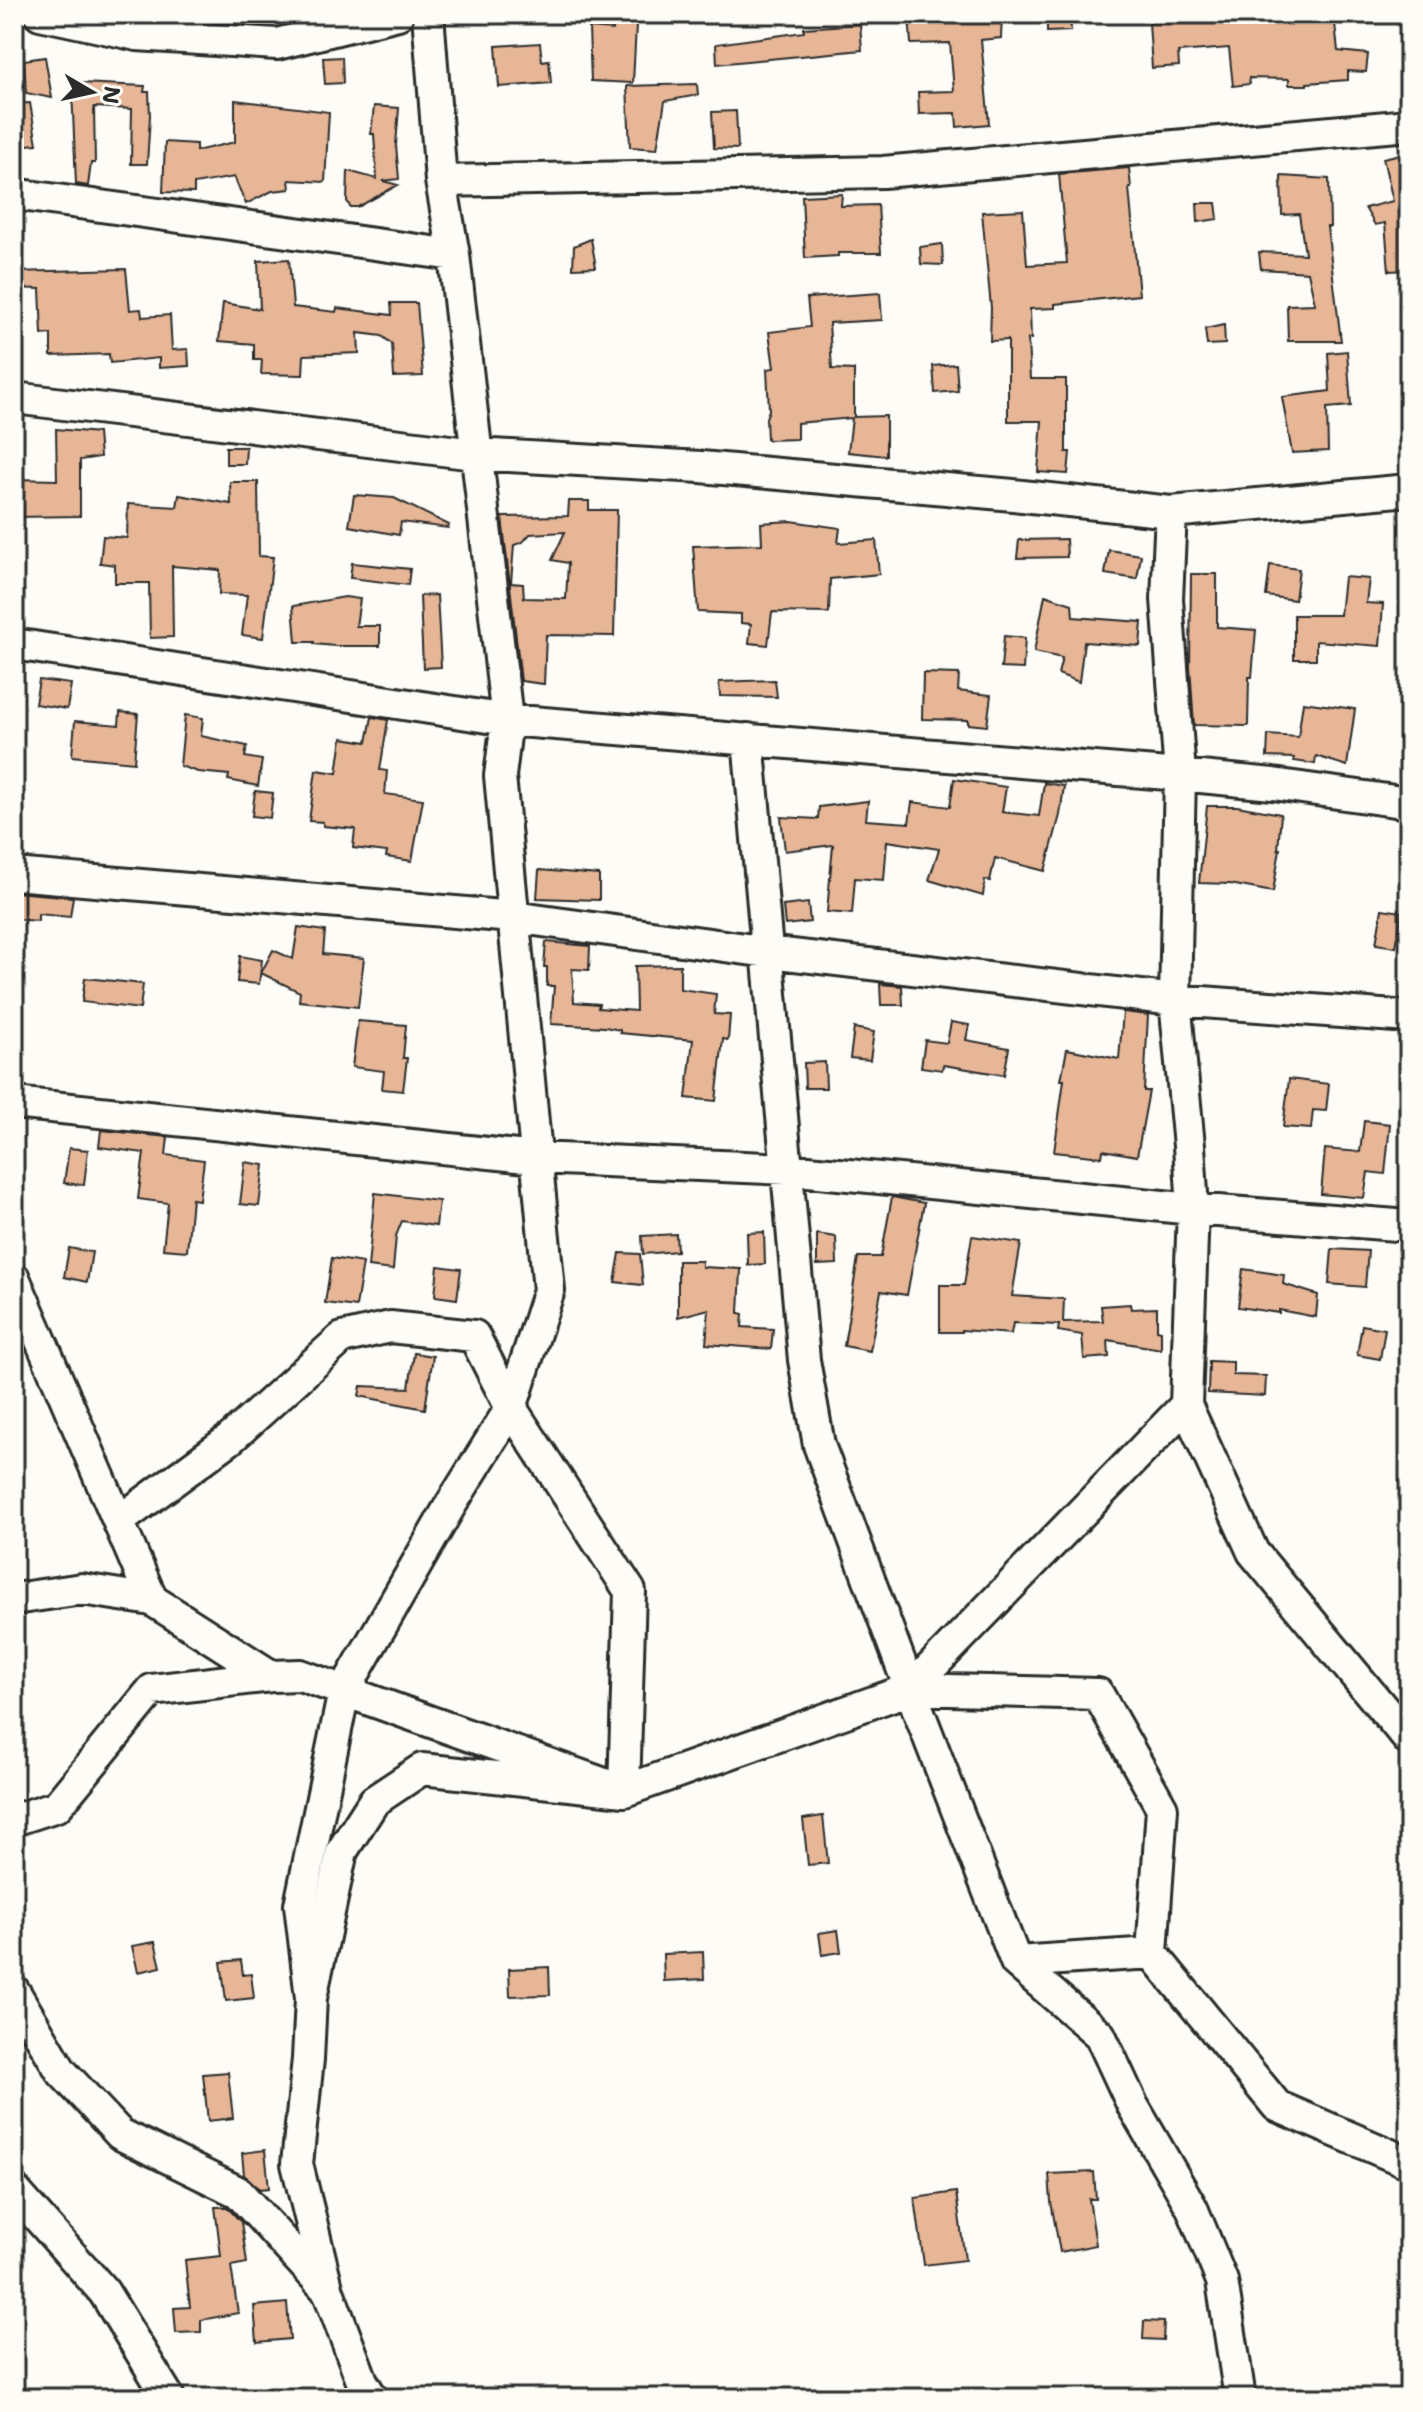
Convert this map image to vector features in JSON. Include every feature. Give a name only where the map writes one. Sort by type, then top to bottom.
[{"type":"street","points":[[40,14],[137,35],[277,44],[398,14]]},
{"type":"street","points":[[311,1998],[300,1905],[344,1691],[450,1506],[511,1408],[549,1290],[500,776],[507,720],[454,255],[441,181],[428,14]]},
{"type":"street","points":[[441,181],[883,172],[1409,125]]},
{"type":"street","points":[[14,194],[454,255]]},
{"type":"street","points":[[14,398],[475,454],[701,467],[1171,512],[1409,490]]},
{"type":"street","points":[[1171,512],[1167,599],[1180,775],[1175,1000],[1193,1209],[1186,1405],[1253,1552],[1409,1740]]},
{"type":"street","points":[[14,644],[507,720],[1180,775],[1409,803]]},
{"type":"street","points":[[748,739],[804,1360],[819,1445],[1016,1962],[1100,2035],[1133,2106],[1192,2208],[1222,2281],[1240,2398]]},
{"type":"street","points":[[14,874],[513,917],[768,952],[1175,1000],[1409,1017]]},
{"type":"street","points":[[14,1103],[536,1158],[788,1169],[1193,1209],[1409,1226]]},
{"type":"street","points":[[14,1278],[152,1600]]},
{"type":"street","points":[[119,1521],[230,1439],[342,1338],[390,1327],[474,1336],[511,1408],[630,1591],[624,1791]]},
{"type":"street","points":[[910,1689],[1186,1405]]},
{"type":"street","points":[[14,1599],[82,1589],[152,1600],[271,1676]]},
{"type":"street","points":[[14,1820],[57,1806],[152,1690],[271,1676],[300,1675],[624,1791]]},
{"type":"street","points":[[372,2398],[362,2381],[328,2291],[297,2164],[311,1998],[342,1851],[374,1801],[422,1769],[624,1791],[910,1689],[1098,1694],[1162,1808],[1152,1953],[1277,2106],[1409,2163]]},
{"type":"street","points":[[1016,1962],[1152,1953]]},
{"type":"street","points":[[14,1991],[61,2071],[120,2134],[238,2192],[328,2291]]},
{"type":"street","points":[[14,2190],[104,2292],[169,2398]]},
{"type":"building","points":[[614,14],[631,14],[631,25],[636,25],[633,83],[591,81],[589,28],[613,30]]},
{"type":"building","points":[[909,14],[976,14],[977,19],[1002,14],[1001,38],[981,40],[989,124],[957,127],[956,113],[919,114],[918,92],[954,91],[950,43],[911,44]]},
{"type":"building","points":[[1047,14],[1070,14],[1071,31],[1047,32]]},
{"type":"building","points":[[1186,14],[1278,14],[1278,18],[1334,14],[1338,51],[1368,54],[1366,72],[1348,71],[1348,80],[1307,85],[1289,85],[1289,79],[1249,78],[1250,84],[1233,86],[1229,48],[1178,52],[1179,66],[1152,68],[1149,23],[1187,20]]},
{"type":"building","points":[[860,24],[862,50],[717,64],[716,44],[804,32],[804,28]]},
{"type":"building","points":[[540,43],[542,61],[549,60],[551,83],[499,87],[496,46]]},
{"type":"building","points":[[45,57],[52,98],[26,93],[24,60]]},
{"type":"building","points":[[342,57],[343,83],[325,84],[323,58]]},
{"type":"building","points":[[80,83],[145,86],[144,92],[149,92],[150,116],[147,164],[131,164],[132,109],[94,107],[95,163],[91,163],[88,186],[76,184],[72,88],[78,89]]},
{"type":"building","points":[[697,84],[698,95],[665,101],[657,149],[630,147],[627,86]]},
{"type":"building","points":[[235,100],[329,112],[325,182],[289,180],[290,189],[272,191],[246,204],[234,177],[194,184],[194,193],[163,192],[165,142],[196,144],[196,151],[235,142]]},
{"type":"building","points":[[30,103],[37,144],[16,146],[14,104]]},
{"type":"building","points":[[374,106],[399,108],[396,145],[399,179],[383,181],[398,185],[358,207],[350,207],[347,201],[348,171],[377,179],[374,134],[371,134]]},
{"type":"building","points":[[736,111],[738,149],[714,148],[712,112]]},
{"type":"building","points":[[1401,154],[1406,178],[1409,270],[1389,271],[1385,223],[1375,225],[1365,208],[1393,201],[1383,158]]},
{"type":"building","points":[[1129,168],[1139,295],[1030,309],[1030,379],[1066,379],[1066,452],[1070,452],[1068,474],[1038,472],[1042,421],[1008,421],[1008,340],[990,341],[991,308],[982,212],[1023,210],[1027,265],[1067,263],[1059,174]]},
{"type":"building","points":[[1281,176],[1329,179],[1330,227],[1327,227],[1341,341],[1288,341],[1287,305],[1315,304],[1308,272],[1261,269],[1259,252],[1305,254],[1299,214],[1282,215]]},
{"type":"building","points":[[842,194],[841,206],[878,205],[881,253],[838,253],[838,256],[805,258],[802,196]]},
{"type":"building","points":[[1197,203],[1216,203],[1218,219],[1198,222]]},
{"type":"building","points":[[591,239],[596,267],[573,268],[574,246]]},
{"type":"building","points":[[942,244],[943,265],[921,264],[920,247]]},
{"type":"building","points":[[289,259],[293,307],[336,312],[337,308],[392,315],[391,303],[417,303],[423,376],[394,377],[392,344],[382,336],[358,333],[359,353],[304,355],[303,375],[261,374],[262,360],[254,360],[254,344],[219,341],[223,303],[260,309],[258,261]]},
{"type":"building","points":[[126,269],[130,310],[141,309],[142,317],[170,315],[172,350],[188,349],[189,366],[159,368],[159,358],[110,363],[109,354],[51,356],[51,334],[42,335],[40,289],[14,288],[14,272]]},
{"type":"building","points":[[880,293],[882,320],[829,323],[832,369],[854,370],[854,417],[886,416],[886,456],[848,452],[852,418],[797,423],[797,439],[767,440],[767,369],[774,368],[769,332],[810,327],[807,298]]},
{"type":"building","points":[[1224,325],[1225,344],[1207,345],[1205,329]]},
{"type":"building","points":[[1347,351],[1351,406],[1327,408],[1328,451],[1292,453],[1282,397],[1330,391],[1328,353]]},
{"type":"building","points":[[956,364],[958,391],[935,393],[933,366]]},
{"type":"building","points":[[56,429],[98,433],[100,457],[80,460],[80,516],[14,517],[14,479],[57,480]]},
{"type":"building","points":[[226,447],[246,447],[245,464],[226,464]]},
{"type":"building","points":[[230,482],[258,482],[259,556],[273,557],[263,638],[242,635],[247,595],[219,594],[220,570],[172,566],[173,637],[150,638],[149,583],[115,583],[115,565],[100,563],[103,536],[127,538],[128,504],[177,507],[179,495],[231,504]]},
{"type":"building","points":[[354,495],[394,498],[449,525],[448,528],[401,522],[399,535],[349,526]]},
{"type":"building","points":[[569,501],[589,501],[589,510],[617,510],[614,636],[546,635],[544,684],[521,681],[502,517],[568,516]],"holes":[[[565,532],[552,560],[568,563],[566,599],[524,598],[523,584],[511,583],[514,545],[523,542],[530,534]]]},
{"type":"building","points":[[791,521],[840,528],[838,543],[876,540],[879,574],[830,579],[829,613],[772,612],[768,645],[749,643],[751,624],[741,623],[741,614],[698,612],[693,546],[762,544],[761,523]]},
{"type":"building","points":[[1066,539],[1067,557],[1017,558],[1019,540]]},
{"type":"building","points":[[1109,550],[1141,555],[1137,579],[1105,574]]},
{"type":"building","points":[[352,563],[410,569],[408,585],[350,578]]},
{"type":"building","points":[[1270,565],[1299,569],[1295,600],[1266,596]]},
{"type":"building","points":[[1191,574],[1217,574],[1217,627],[1256,630],[1252,677],[1249,677],[1248,726],[1194,725],[1190,666]]},
{"type":"building","points":[[1344,577],[1369,579],[1366,603],[1383,604],[1380,646],[1316,641],[1316,659],[1294,659],[1294,615],[1340,615]]},
{"type":"building","points":[[437,595],[441,667],[423,668],[420,596]]},
{"type":"building","points":[[1045,595],[1072,604],[1073,617],[1142,622],[1140,646],[1084,642],[1079,682],[1058,674],[1062,658],[1034,652]]},
{"type":"building","points":[[345,597],[360,599],[356,626],[380,626],[380,646],[296,642],[293,606]]},
{"type":"building","points":[[1004,636],[1025,638],[1023,669],[1001,668]]},
{"type":"building","points":[[923,673],[959,674],[958,691],[991,695],[987,726],[968,724],[968,720],[922,719]]},
{"type":"building","points":[[39,680],[71,684],[67,709],[35,704]]},
{"type":"building","points":[[775,680],[777,697],[720,696],[719,682]]},
{"type":"building","points":[[1303,702],[1355,709],[1347,766],[1316,756],[1315,764],[1294,761],[1294,758],[1267,757],[1268,735],[1298,737]]},
{"type":"building","points":[[120,712],[138,714],[134,762],[72,756],[75,721],[119,725]]},
{"type":"building","points":[[185,715],[203,718],[201,736],[247,746],[245,757],[262,760],[258,786],[228,780],[229,775],[198,772],[180,766]]},
{"type":"building","points":[[372,717],[388,720],[380,770],[387,771],[385,794],[423,799],[412,861],[386,857],[387,852],[353,848],[355,829],[323,826],[323,822],[309,821],[316,770],[337,773],[342,738],[367,742]]},
{"type":"building","points":[[954,779],[1006,787],[1002,812],[1039,816],[1044,783],[1064,786],[1060,815],[1045,871],[995,858],[990,881],[985,880],[983,896],[929,880],[939,849],[887,841],[884,880],[855,878],[852,914],[827,912],[833,845],[785,851],[781,817],[818,819],[819,807],[868,801],[866,820],[909,823],[912,802],[950,807]]},
{"type":"building","points":[[255,791],[273,793],[270,818],[252,816]]},
{"type":"building","points":[[1207,806],[1237,806],[1281,814],[1280,849],[1273,892],[1230,884],[1199,883]]},
{"type":"building","points":[[539,870],[599,875],[599,900],[537,898]]},
{"type":"building","points":[[14,892],[73,897],[70,917],[38,914],[38,921],[14,919]]},
{"type":"building","points":[[808,903],[810,922],[785,925],[783,906]]},
{"type":"building","points":[[1382,909],[1402,912],[1396,947],[1376,944]]},
{"type":"building","points":[[298,927],[325,931],[323,954],[364,958],[358,1007],[299,1001],[300,992],[261,973],[273,950],[293,959]]},
{"type":"building","points":[[546,942],[590,946],[589,970],[572,969],[574,1002],[599,1004],[598,1008],[636,1011],[635,966],[680,965],[680,989],[716,994],[714,1014],[730,1015],[728,1040],[723,1039],[716,1101],[686,1098],[693,1040],[620,1033],[620,1030],[605,1027],[551,1024],[554,986],[547,986],[547,967],[544,967]]},
{"type":"building","points":[[240,956],[262,960],[259,984],[237,982]]},
{"type":"building","points":[[85,978],[143,984],[140,1009],[82,1002]]},
{"type":"building","points":[[880,984],[902,986],[903,1005],[881,1005]]},
{"type":"building","points":[[1123,1012],[1148,1015],[1144,1091],[1149,1091],[1137,1156],[1103,1150],[1102,1157],[1054,1152],[1067,1049],[1119,1059]]},
{"type":"building","points":[[358,1021],[406,1025],[403,1058],[407,1058],[403,1091],[382,1089],[384,1071],[352,1067]]},
{"type":"building","points":[[951,1022],[969,1025],[966,1040],[1009,1048],[1004,1075],[943,1065],[942,1070],[921,1067],[925,1040],[947,1043]]},
{"type":"building","points":[[854,1028],[874,1032],[870,1060],[850,1058]]},
{"type":"building","points":[[825,1062],[826,1088],[805,1088],[804,1063]]},
{"type":"building","points":[[1289,1079],[1329,1084],[1326,1111],[1313,1110],[1311,1129],[1283,1127]]},
{"type":"building","points":[[1364,1121],[1390,1124],[1385,1174],[1368,1172],[1364,1198],[1321,1194],[1325,1149],[1360,1152]]},
{"type":"building","points":[[101,1130],[168,1137],[166,1155],[204,1160],[199,1200],[192,1199],[187,1251],[163,1249],[168,1203],[138,1199],[144,1153],[99,1147]]},
{"type":"building","points":[[69,1148],[88,1150],[84,1185],[64,1183]]},
{"type":"building","points":[[245,1162],[264,1165],[259,1206],[240,1204]]},
{"type":"building","points":[[375,1193],[439,1201],[436,1226],[402,1221],[396,1236],[393,1270],[368,1267]]},
{"type":"building","points":[[892,1197],[924,1203],[907,1295],[881,1291],[870,1351],[844,1346],[858,1257],[881,1257]]},
{"type":"building","points":[[764,1232],[765,1264],[748,1265],[747,1233]]},
{"type":"building","points":[[676,1234],[677,1251],[643,1254],[642,1236]]},
{"type":"building","points":[[817,1234],[836,1237],[837,1264],[817,1265]]},
{"type":"building","points":[[972,1236],[1021,1243],[1012,1296],[1064,1299],[1063,1322],[1103,1321],[1101,1306],[1130,1304],[1131,1309],[1157,1308],[1161,1349],[1108,1340],[1109,1357],[1084,1359],[1082,1335],[1058,1331],[1059,1325],[1013,1323],[1011,1334],[962,1330],[940,1332],[940,1285],[964,1285]]},
{"type":"building","points":[[69,1248],[92,1252],[87,1282],[64,1277]]},
{"type":"building","points":[[1332,1249],[1368,1251],[1365,1287],[1329,1284]]},
{"type":"building","points":[[620,1253],[640,1254],[643,1285],[615,1282]]},
{"type":"building","points":[[332,1258],[363,1263],[356,1307],[325,1303]]},
{"type":"building","points":[[678,1261],[702,1261],[702,1267],[741,1269],[739,1313],[743,1314],[742,1327],[773,1329],[771,1349],[706,1344],[709,1309],[678,1317]]},
{"type":"building","points":[[438,1266],[461,1269],[457,1299],[435,1296]]},
{"type":"building","points":[[1243,1269],[1284,1275],[1283,1284],[1318,1295],[1316,1317],[1238,1307]]},
{"type":"building","points":[[1362,1325],[1385,1329],[1380,1359],[1357,1355]]},
{"type":"building","points":[[414,1353],[433,1356],[425,1409],[359,1396],[361,1386],[409,1388]]},
{"type":"building","points":[[1209,1361],[1233,1362],[1233,1375],[1266,1376],[1265,1396],[1208,1393]]},
{"type":"building","points":[[823,1816],[828,1863],[808,1865],[803,1819]]},
{"type":"building","points":[[838,1930],[841,1952],[822,1955],[819,1933]]},
{"type":"building","points":[[155,1942],[161,1967],[138,1972],[132,1946]]},
{"type":"building","points":[[703,1952],[704,1979],[664,1981],[663,1954]]},
{"type":"building","points":[[241,1960],[243,1975],[251,1974],[254,1998],[226,2001],[221,1962]]},
{"type":"building","points":[[549,1967],[550,1995],[510,1996],[509,1969]]},
{"type":"building","points":[[228,2072],[233,2118],[208,2121],[203,2074]]},
{"type":"building","points":[[265,2150],[269,2188],[260,2189],[244,2175],[242,2153]]},
{"type":"building","points":[[1094,2172],[1096,2199],[1089,2199],[1096,2245],[1060,2252],[1049,2174]]},
{"type":"building","points":[[956,2192],[965,2260],[924,2265],[915,2198]]},
{"type":"building","points":[[215,2207],[227,2207],[241,2222],[247,2263],[231,2266],[238,2313],[201,2320],[201,2332],[176,2333],[174,2308],[190,2307],[185,2260],[221,2256]]},
{"type":"building","points":[[287,2303],[290,2339],[257,2342],[254,2306]]},
{"type":"building","points":[[1144,2321],[1164,2322],[1163,2340],[1143,2339]]}]
